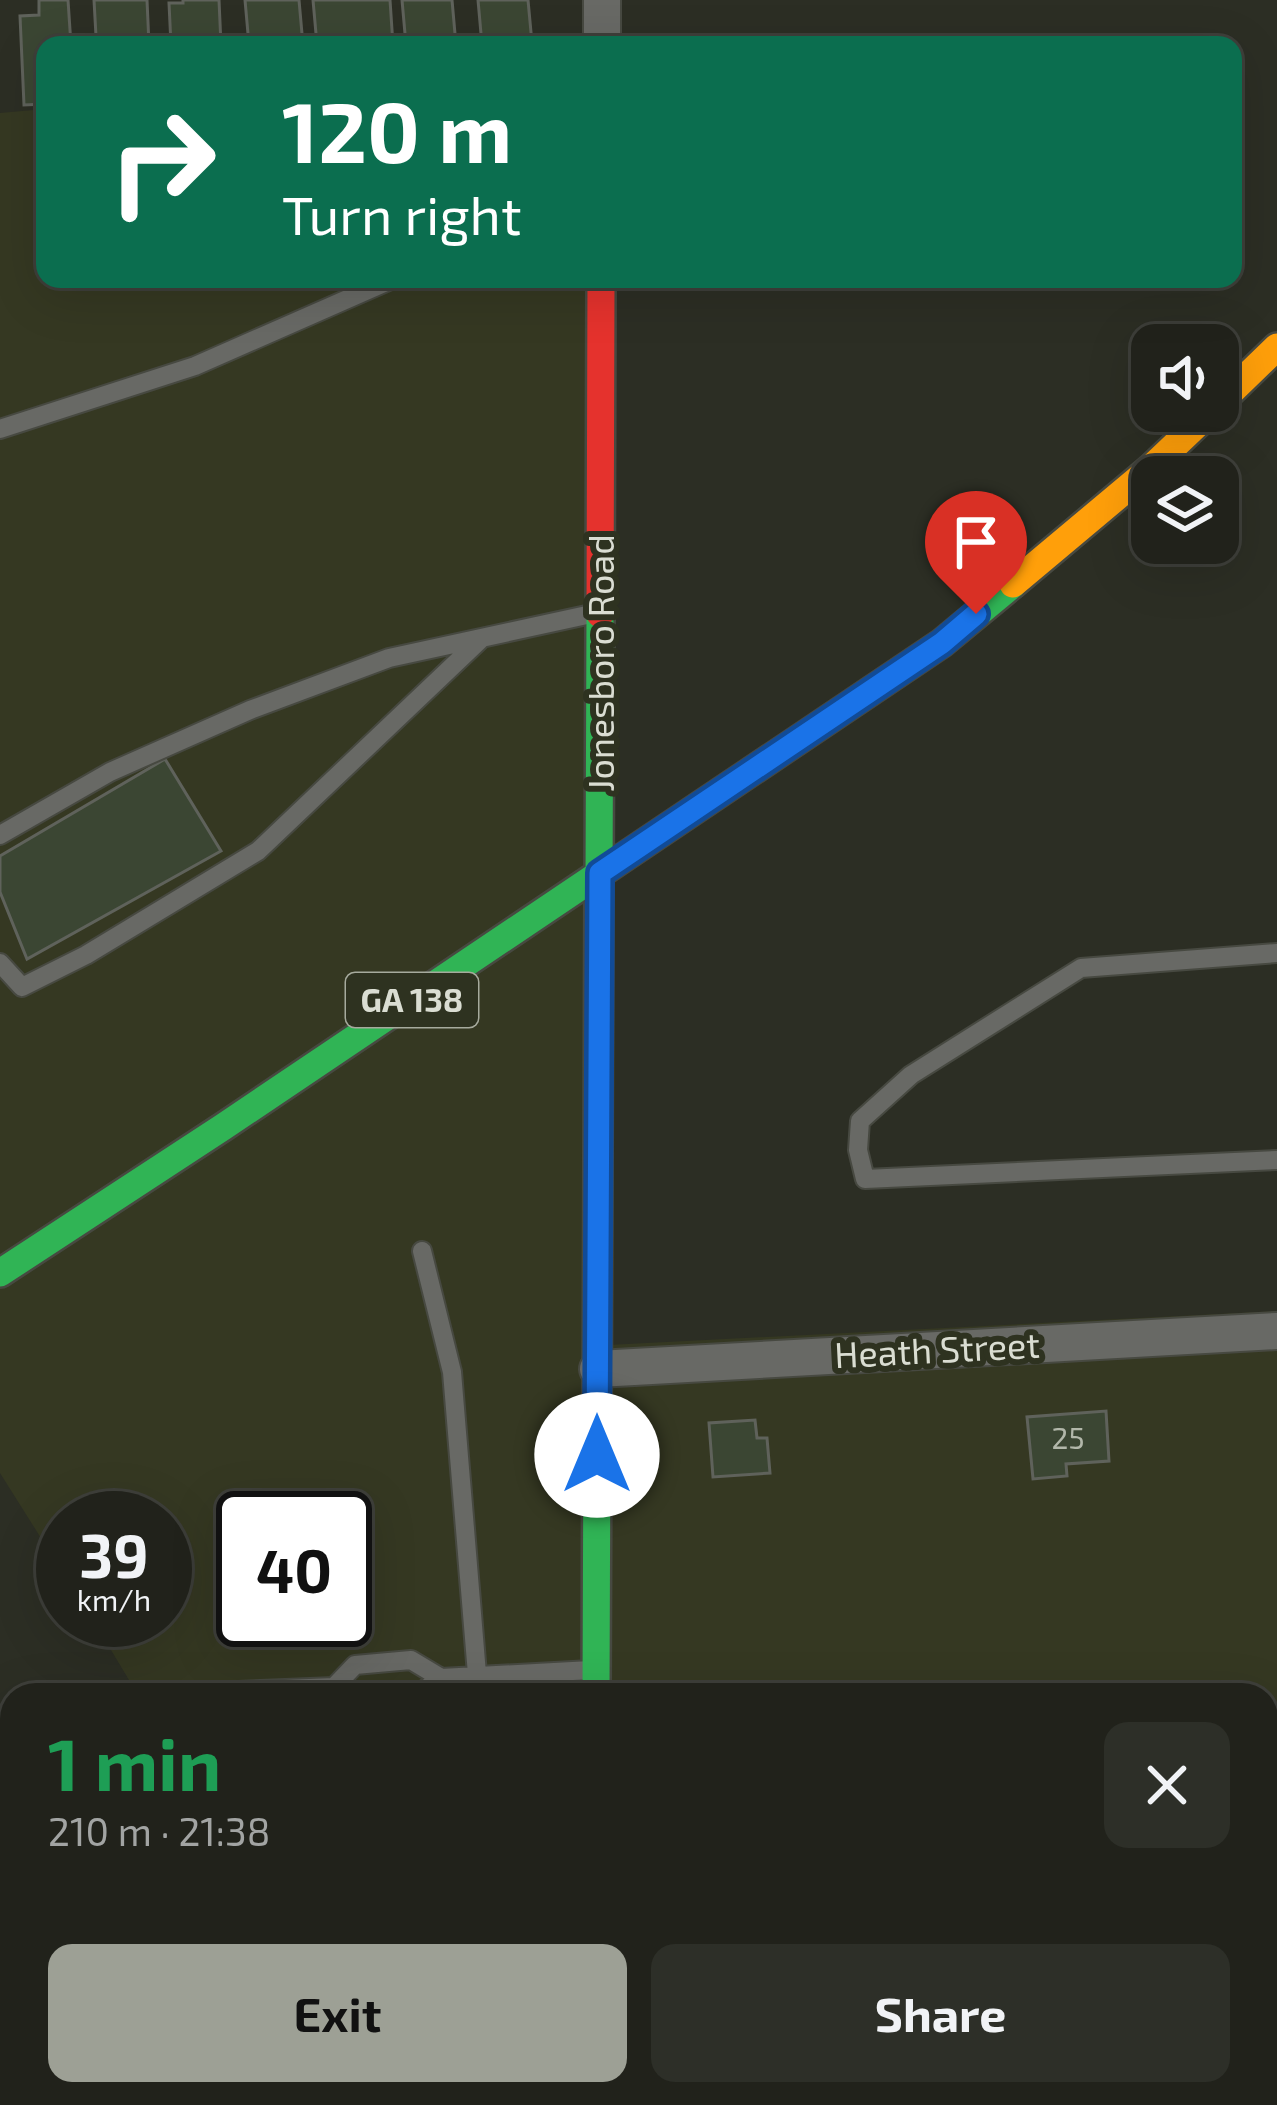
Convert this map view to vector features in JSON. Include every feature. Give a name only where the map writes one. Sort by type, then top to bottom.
[{"type":"main road","name":"Jonesboro Road","points":[[596,1682],[601,288]]},
{"type":"main road","points":[[1239,384],[1277,347]]},
{"type":"main road","name":"GA 138","points":[[0,1273],[942,643],[1189,432]]},
{"type":"street","points":[[602,0],[602,36]]},
{"type":"street","name":"Heath Street","points":[[598,1369],[1277,1331]]},
{"type":"lane","points":[[0,429],[195,365],[373,288]]},
{"type":"lane","points":[[0,835],[110,772],[250,710],[389,658],[601,612]]},
{"type":"lane","points":[[0,963],[22,987],[86,956],[258,851],[483,637]]},
{"type":"lane","points":[[1277,953],[1082,968],[911,1075],[860,1121],[858,1150],[866,1179],[1277,1160]]},
{"type":"lane","points":[[422,1251],[452,1372],[477,1674]]},
{"type":"lane","points":[[344,1683],[355,1665],[411,1660],[441,1678]]},
{"type":"lane","points":[[434,1683],[477,1674],[596,1682]]},
{"type":"shaded area","points":[[36,110],[36,288],[604,288],[608,1345],[1277,1311],[1277,1683],[131,1683],[109,1647],[192,1647],[192,1491],[36,1491],[36,1530],[0,1473],[0,113]]},
{"type":"building","points":[[39,0],[68,0],[70,36],[36,36],[36,104],[24,105],[20,16],[39,15]]},
{"type":"building","points":[[94,0],[147,0],[149,36],[96,36]]},
{"type":"building","points":[[219,0],[221,36],[171,36],[169,3]]},
{"type":"building","points":[[245,0],[299,0],[302,36],[248,36]]},
{"type":"building","points":[[313,0],[390,0],[392,36],[316,36]]},
{"type":"building","points":[[402,0],[452,0],[455,36],[405,36]]},
{"type":"building","points":[[478,0],[528,0],[531,36],[481,36]]},
{"type":"building","points":[[165,759],[221,851],[27,959],[0,892],[0,856]]},
{"type":"building","points":[[1106,1411],[1109,1461],[1066,1464],[1067,1476],[1033,1479],[1027,1417]]},
{"type":"building","points":[[755,1420],[757,1438],[767,1438],[770,1473],[713,1477],[709,1423]]},
{"type":"traffic: fast","points":[[0,1273],[942,643],[1013,584]]},
{"type":"traffic: fast","points":[[596,1683],[600,614]]},
{"type":"traffic: slow","points":[[1239,384],[1277,347]]},
{"type":"traffic: slow","points":[[1013,584],[1189,432]]},
{"type":"traffic: jam","points":[[600,614],[601,288]]},
{"type":"route","points":[[597,1455],[600,873],[942,643],[976,614]]}]
